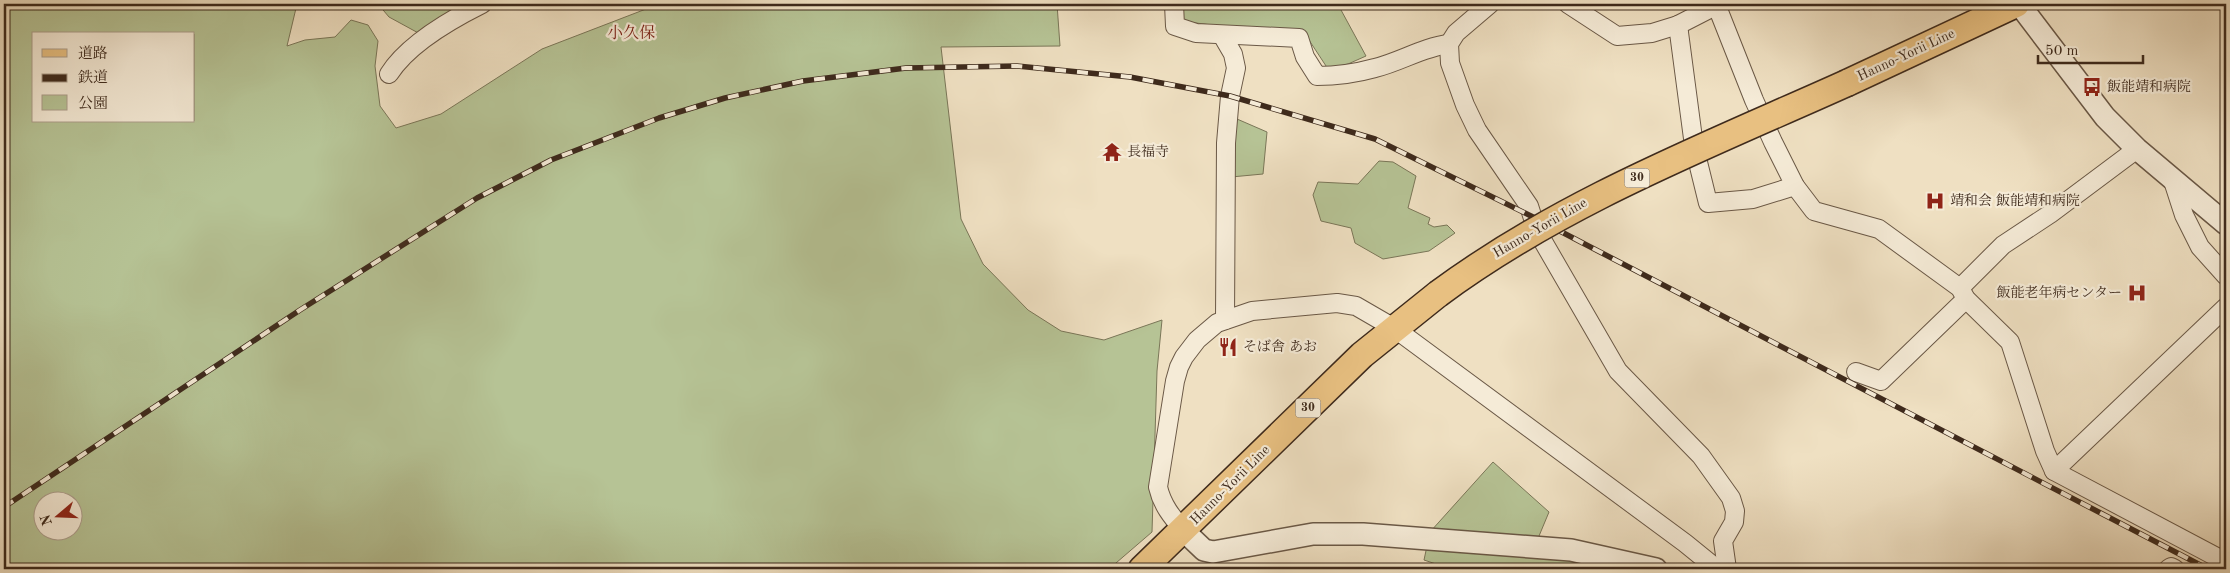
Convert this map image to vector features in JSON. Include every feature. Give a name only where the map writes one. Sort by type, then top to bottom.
[{"type":"main road","name":"Hanno-Yorii Line","points":[[1142,569],[1184,531],[1362,355],[1472,268],[1520,238],[1596,197],[2018,4]]},
{"type":"street","points":[[389,74],[396,62],[409,50],[482,4]]},
{"type":"street","points":[[1174,4],[1176,26],[1196,33],[1299,38],[1305,57],[1317,76],[1329,76],[1376,68],[1435,46],[1449,44]]},
{"type":"street","points":[[1490,4],[1466,22],[1449,44],[1450,63],[1469,114],[1477,130],[1529,206],[1538,231],[1606,353],[1618,370],[1701,456],[1731,498],[1734,522],[1724,541],[1727,569]]},
{"type":"street","points":[[1568,4],[1617,36],[1652,33],[1678,25],[1717,4],[1754,100],[1795,186],[1814,211],[1879,229],[1963,293],[2010,342],[2045,451],[2054,471],[2226,562]]},
{"type":"street","points":[[2018,4],[2104,117],[2137,149],[2226,224]]},
{"type":"street","points":[[1678,25],[1700,179],[1708,204],[1753,199],[1795,186]]},
{"type":"street","points":[[1222,35],[1233,54],[1236,68],[1230,96],[1226,143],[1225,320]]},
{"type":"street","points":[[1856,372],[1881,381],[1963,293],[2003,245],[2050,214],[2137,149]]},
{"type":"street","points":[[2172,178],[2184,215],[2200,247],[2226,276]]},
{"type":"street","points":[[1656,569],[1571,550],[1363,534],[1313,534],[1213,552],[1204,550],[1184,531],[1167,510],[1158,487],[1175,381],[1184,357],[1196,340],[1206,332],[1225,320],[1252,311],[1337,303],[1356,306],[1394,328],[1685,543],[1717,569]]},
{"type":"street","points":[[2054,471],[2226,307]]},
{"type":"street","points":[[2168,569],[2171,567],[2175,569]]},
{"type":"green space","points":[[4,4],[297,4],[287,46],[305,40],[335,37],[351,20],[368,25],[378,41],[375,66],[380,106],[396,128],[441,114],[542,49],[659,4],[1057,4],[1060,46],[941,47],[961,219],[983,264],[1028,310],[1061,331],[1104,340],[1162,320],[1157,371],[1152,532],[1109,569],[4,569]]},
{"type":"green space","points":[[378,4],[487,4],[433,41],[389,17]]},
{"type":"green space","points":[[1182,4],[1342,4],[1341,10],[1366,56],[1348,64],[1328,69],[1307,37],[1180,21]]},
{"type":"green space","points":[[1237,119],[1267,132],[1263,174],[1231,177],[1232,124]]},
{"type":"green space","points":[[1379,161],[1393,162],[1416,176],[1408,208],[1430,218],[1428,224],[1434,227],[1447,225],[1455,233],[1429,251],[1383,259],[1355,243],[1351,228],[1321,221],[1313,195],[1318,182],[1358,184]]},
{"type":"green space","points":[[1493,462],[1549,512],[1539,536],[1611,569],[1451,569],[1424,560],[1430,532]]},
{"type":"railway","points":[[4,507],[300,310],[477,198],[551,160],[659,118],[725,98],[803,81],[906,68],[1017,66],[1130,77],[1230,96],[1375,139],[1531,216],[2208,569]]},
{"type":"place","name":"飯能靖和病院","points":[[2092,87]]},
{"type":"place","name":"長福寺","points":[[1112,152]]},
{"type":"place","name":"靖和会 飯能靖和病院","points":[[1935,201]]},
{"type":"place","name":"飯能老年病センター","points":[[2137,293]]},
{"type":"place","name":"そば舎 あお","points":[[1228,347]]},
{"type":"district","name":"小久保","points":[[631,34]]}]
